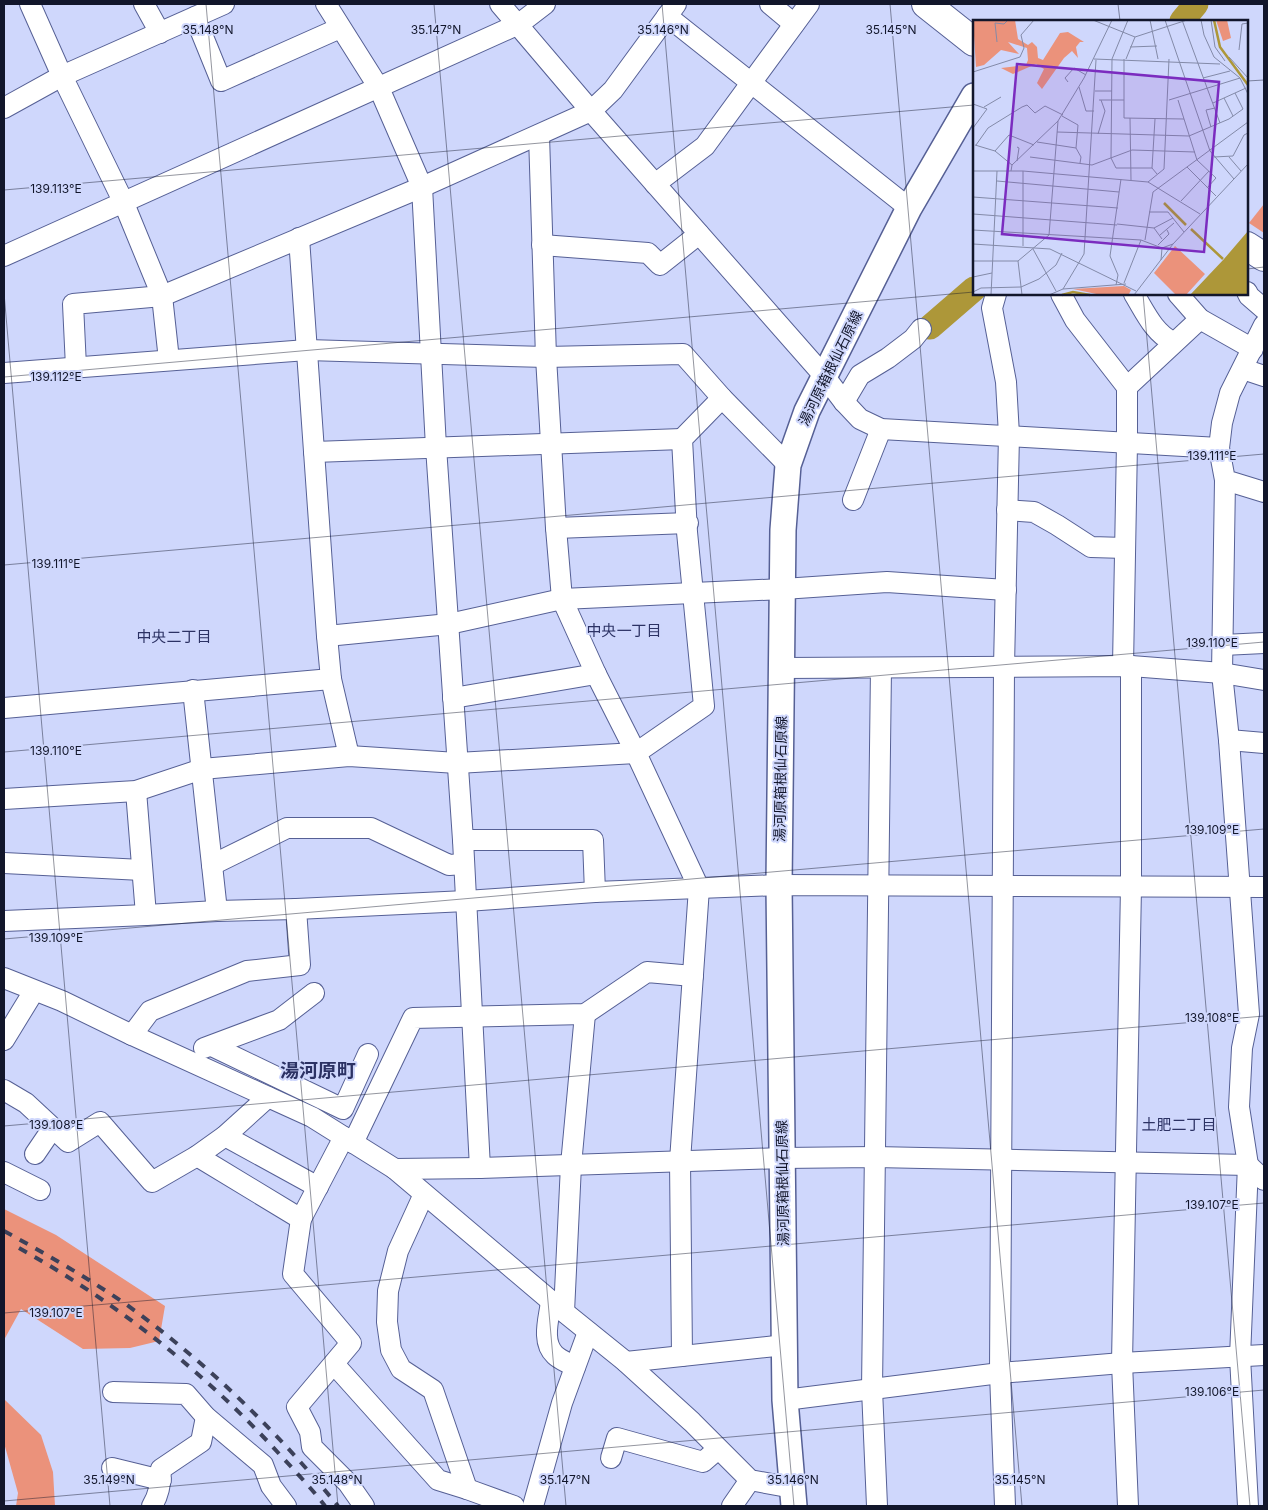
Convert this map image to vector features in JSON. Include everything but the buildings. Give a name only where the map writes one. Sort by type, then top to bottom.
[{"type":"highway","points":[[926,4],[973,41]]},
{"type":"highway","points":[[1248,247],[1264,258]]},
{"type":"main road","name":"湯河原箱根仙石原線","points":[[793,1497],[785,1400],[779,885],[784,589],[783,530],[788,466],[807,411],[909,208],[973,98]]},
{"type":"street","points":[[30,4],[62,76],[123,201],[162,296],[169,360]]},
{"type":"street","points":[[144,4],[160,32]]},
{"type":"street","points":[[4,108],[62,76],[224,4]]},
{"type":"street","points":[[326,4],[379,88],[422,187],[436,447],[463,840],[480,1168]]},
{"type":"street","points":[[500,4],[860,419],[881,428],[1218,448]]},
{"type":"street","points":[[4,256],[519,24],[545,4]]},
{"type":"street","points":[[770,4],[794,24]]},
{"type":"street","points":[[656,184],[704,146],[808,4]]},
{"type":"street","points":[[76,367],[73,304],[162,296],[422,187],[591,111],[613,90],[672,10],[751,82],[909,208]]},
{"type":"street","points":[[195,17],[221,81],[340,28]]},
{"type":"street","points":[[539,135],[546,356],[562,599],[699,888],[680,1161],[682,1356]]},
{"type":"street","points":[[542,245],[648,253],[660,265],[699,234]]},
{"type":"street","points":[[299,238],[331,679],[349,756]]},
{"type":"street","points":[[1248,293],[1264,309]]},
{"type":"street","points":[[996,295],[992,308],[1006,382],[1009,435],[1004,667],[1000,1373],[1005,1506]]},
{"type":"street","points":[[1062,295],[1075,320],[1127,387],[1125,548],[1131,887],[1122,1363],[1128,1506]]},
{"type":"street","points":[[1135,295],[1154,327],[1166,339],[1173,342]]},
{"type":"street","points":[[1179,295],[1200,319],[1253,349]]},
{"type":"street","points":[[1127,387],[1173,342],[1200,319]]},
{"type":"street","points":[[1248,1506],[1240,1357],[1248,1165],[1238,1107],[1242,1048],[1249,1014],[1229,740],[1222,673],[1225,480],[1218,448],[1230,392],[1264,326]]},
{"type":"street","points":[[844,402],[860,374],[888,358],[913,339],[921,329]]},
{"type":"street","points":[[4,373],[307,350],[546,356],[683,354],[722,398],[788,466]]},
{"type":"street","points":[[1243,369],[1264,376]]},
{"type":"street","points":[[314,452],[682,439],[722,398]]},
{"type":"street","points":[[853,500],[881,428]]},
{"type":"street","points":[[4,800],[136,791],[202,769],[349,756],[457,763],[636,754],[704,706],[687,532],[682,439]]},
{"type":"street","points":[[1225,480],[1264,492]]},
{"type":"street","points":[[1007,510],[1034,512],[1091,547],[1125,548]]},
{"type":"street","points":[[556,528],[688,524]]},
{"type":"street","points":[[327,636],[449,624],[562,599],[784,589],[887,582],[1006,590]]},
{"type":"street","points":[[1223,645],[1264,643]]},
{"type":"street","points":[[782,668],[1127,666],[1222,673],[1264,680]]},
{"type":"street","points":[[878,1506],[872,1389],[881,668]]},
{"type":"street","points":[[453,698],[596,674]]},
{"type":"street","points":[[4,708],[331,679]]},
{"type":"street","points":[[193,690],[217,911]]},
{"type":"street","points":[[1229,740],[1264,743]]},
{"type":"street","points":[[136,791],[146,915]]},
{"type":"street","points":[[212,865],[287,828],[371,828],[449,865],[464,864]]},
{"type":"street","points":[[463,840],[592,840],[595,892]]},
{"type":"street","points":[[4,863],[142,870]]},
{"type":"street","points":[[4,921],[296,909],[466,901],[595,892],[779,885],[1264,887]]},
{"type":"street","points":[[132,1036],[150,1011],[247,971],[300,965],[296,909]]},
{"type":"street","points":[[364,1506],[348,1483],[312,1447],[310,1432],[297,1407],[351,1343],[293,1274],[301,1219],[318,1187],[349,1140],[413,1018],[585,1014],[647,972],[693,976]]},
{"type":"street","points":[[4,978],[62,1001],[132,1036],[312,1116],[395,1169],[557,1307],[626,1362],[692,1422],[750,1480],[793,1497]]},
{"type":"street","points":[[4,1040],[34,991]]},
{"type":"street","points":[[186,1060],[198,1051],[279,1020],[314,992]]},
{"type":"street","points":[[576,1367],[555,1355],[549,1347],[547,1334],[557,1307],[585,1014]]},
{"type":"street","points":[[212,1046],[343,1109],[368,1054]]},
{"type":"street","points":[[4,1090],[26,1103],[68,1142],[100,1122],[152,1182],[197,1156],[224,1136],[268,1097]]},
{"type":"street","points":[[35,1154],[52,1129]]},
{"type":"street","points":[[224,1136],[318,1187]]},
{"type":"street","points":[[197,1156],[301,1219]]},
{"type":"street","points":[[395,1169],[875,1157],[1248,1165],[1264,1180]]},
{"type":"street","points":[[4,1172],[40,1190]]},
{"type":"street","points":[[424,1194],[398,1251],[388,1290],[387,1322],[391,1350],[401,1369],[433,1390],[467,1489]]},
{"type":"street","points":[[533,1506],[562,1403],[588,1332]]},
{"type":"street","points":[[626,1362],[785,1345]]},
{"type":"street","points":[[785,1400],[1000,1373],[1122,1363],[1264,1355]]},
{"type":"street","points":[[334,1364],[438,1480],[514,1506]]},
{"type":"street","points":[[113,1392],[186,1394],[206,1417],[263,1466],[271,1486],[286,1506]]},
{"type":"street","points":[[152,1506],[161,1480],[161,1469],[201,1442],[206,1417]]},
{"type":"street","points":[[611,1458],[617,1438],[703,1462],[718,1449]]},
{"type":"street","points":[[112,1468],[161,1480]]},
{"type":"street","points":[[732,1506],[750,1480]]},
{"type":"shaded area","points":[[1264,204],[1264,233],[1249,223]]},
{"type":"shaded area","points":[[4,1209],[56,1235],[165,1306],[159,1341],[130,1348],[83,1349],[21,1309],[4,1340]]},
{"type":"shaded area","points":[[4,1399],[41,1435],[53,1472],[55,1506],[16,1506],[18,1493],[4,1443]]},
{"type":"waterway","points":[[1183,20],[1196,4]]},
{"type":"waterway","points":[[930,327],[973,290]]},
{"type":"railway","points":[[4,1231],[67,1266],[112,1295],[185,1350],[265,1424],[338,1506]]},
{"type":"railway","points":[[19,1248],[54,1268],[121,1313],[215,1389],[272,1446],[325,1506]]},
{"type":"district","name":"中央一丁目","points":[[624,630]]},
{"type":"district","name":"中央二丁目","points":[[174,636]]},
{"type":"district","name":"湯河原町","points":[[318,1070]]},
{"type":"district","name":"土肥二丁目","points":[[1179,1124]]}]
